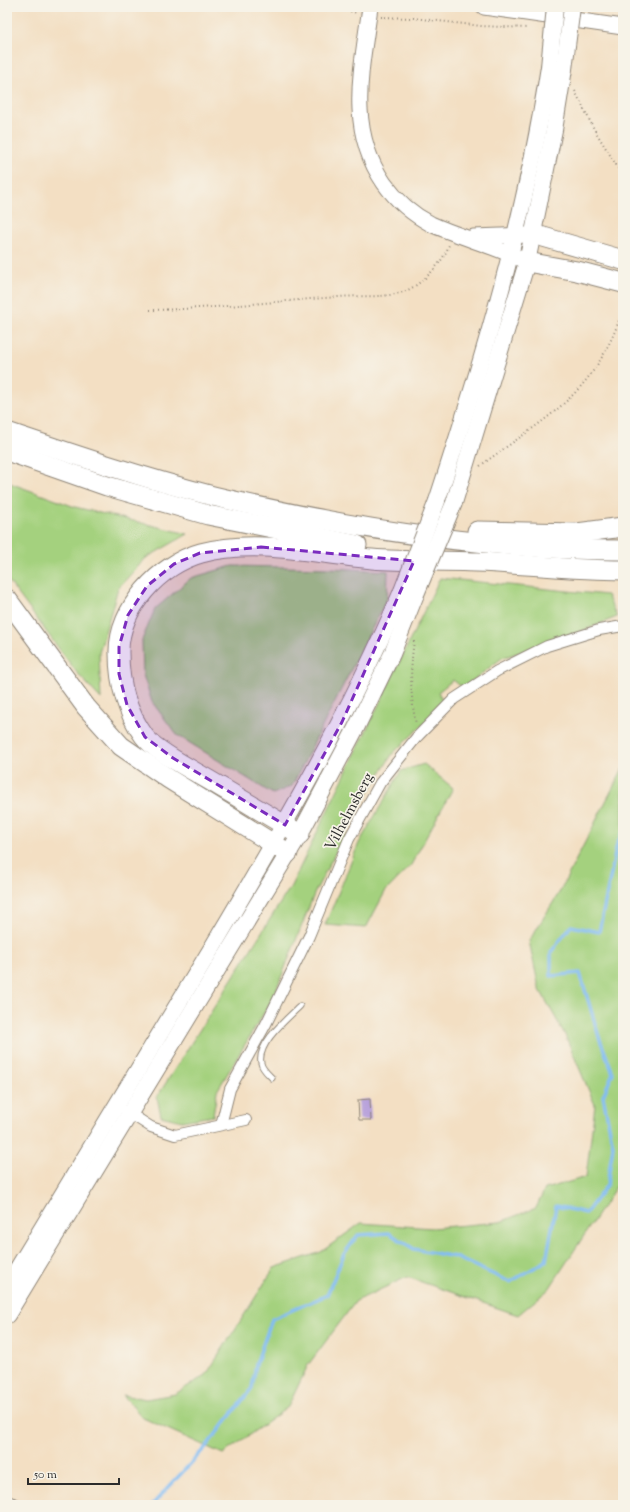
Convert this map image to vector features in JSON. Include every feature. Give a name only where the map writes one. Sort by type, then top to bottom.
[{"type":"highway","points":[[524,235],[623,260]]},
{"type":"highway","points":[[519,258],[623,283]]},
{"type":"highway","points":[[7,432],[110,467],[213,496],[360,526],[476,542],[593,550],[623,550]]},
{"type":"highway","points":[[7,451],[107,486],[208,515],[339,543],[475,562]]},
{"type":"highway","points":[[360,526],[544,533],[577,533],[623,527]]},
{"type":"highway","points":[[292,829],[173,758],[145,737],[127,705],[119,674],[119,647],[128,615],[147,586],[174,564],[200,553],[234,548],[262,547],[400,561],[475,562],[595,570],[623,570]]},
{"type":"highway","points":[[7,599],[86,706],[121,746],[281,849]]},
{"type":"main road","points":[[555,7],[557,68]]},
{"type":"main road","points":[[409,593],[454,503],[519,258],[557,68],[572,7]]},
{"type":"main road","points":[[7,1315],[123,1110],[292,829],[356,728],[392,654],[437,501],[474,386],[519,258]]},
{"type":"main road","points":[[7,1286],[123,1110]]},
{"type":"street","points":[[484,7],[623,27]]},
{"type":"street","points":[[370,11],[359,99],[360,127],[366,150],[375,170],[389,190],[406,208],[430,223],[519,258]]},
{"type":"street","points":[[468,237],[524,235]]},
{"type":"street","name":"Vilhelmsberg","points":[[221,1124],[230,1088],[266,1024],[309,936],[349,839],[380,783],[418,736],[454,699],[497,671],[547,646],[599,630],[623,626]]},
{"type":"street","points":[[123,1110],[151,1127],[175,1135],[221,1124],[246,1120]]},
{"type":"street","points":[[7,1501],[18,1505]]},
{"type":"lane","points":[[272,1078],[261,1065],[260,1056],[267,1041],[300,1006]]},
{"type":"path","points":[[335,7],[350,12],[370,11],[532,29]]},
{"type":"path","points":[[573,85],[576,96],[594,129],[623,176]]},
{"type":"path","points":[[150,310],[344,296],[392,295],[407,290],[422,280],[438,265],[447,250],[452,232]]},
{"type":"path","points":[[477,470],[510,444],[553,414],[587,382],[608,349],[623,309]]},
{"type":"path","points":[[414,635],[411,669],[412,695],[418,736]]},
{"type":"highlighted area","points":[[261,547],[414,561],[342,722],[285,825],[173,758],[145,737],[127,705],[119,674],[119,647],[128,615],[147,586],[174,564],[200,553]]},
{"type":"green space","points":[[7,482],[75,507],[188,534],[146,558],[118,588],[99,653],[101,699],[77,673],[7,579]]},
{"type":"green space","points":[[232,566],[388,571],[387,599],[292,786],[273,794],[177,735],[152,702],[143,675],[142,640],[155,609],[191,578]]},
{"type":"green space","points":[[440,578],[607,595],[617,617],[582,631],[502,658],[463,688],[453,680],[438,692],[445,704],[393,753],[358,809],[315,892],[273,998],[217,1091],[213,1116],[182,1121],[161,1116],[157,1097],[291,886]]},
{"type":"green space","points":[[424,764],[453,788],[411,865],[385,892],[366,928],[325,925],[359,843],[401,771]]},
{"type":"green space","points":[[623,768],[623,1172],[619,1182],[549,1289],[518,1315],[407,1277],[356,1301],[308,1365],[288,1407],[223,1454],[143,1418],[123,1395],[146,1399],[175,1394],[206,1375],[274,1268],[321,1252],[361,1223],[432,1228],[500,1222],[536,1208],[545,1189],[586,1177],[595,1105],[565,1035],[539,988],[529,941],[559,893]]},
{"type":"building","points":[[370,1099],[371,1120],[359,1120],[358,1100]]},
{"type":"waterway","points":[[152,1505],[205,1448],[252,1388],[256,1364],[272,1319],[327,1295],[344,1254],[358,1235],[389,1233],[414,1249],[455,1257],[510,1282],[546,1261],[556,1206],[586,1213],[607,1185],[613,1146],[603,1096],[613,1073],[599,1037],[580,973],[551,976],[551,952],[571,926],[599,932],[617,844],[623,832]]}]
